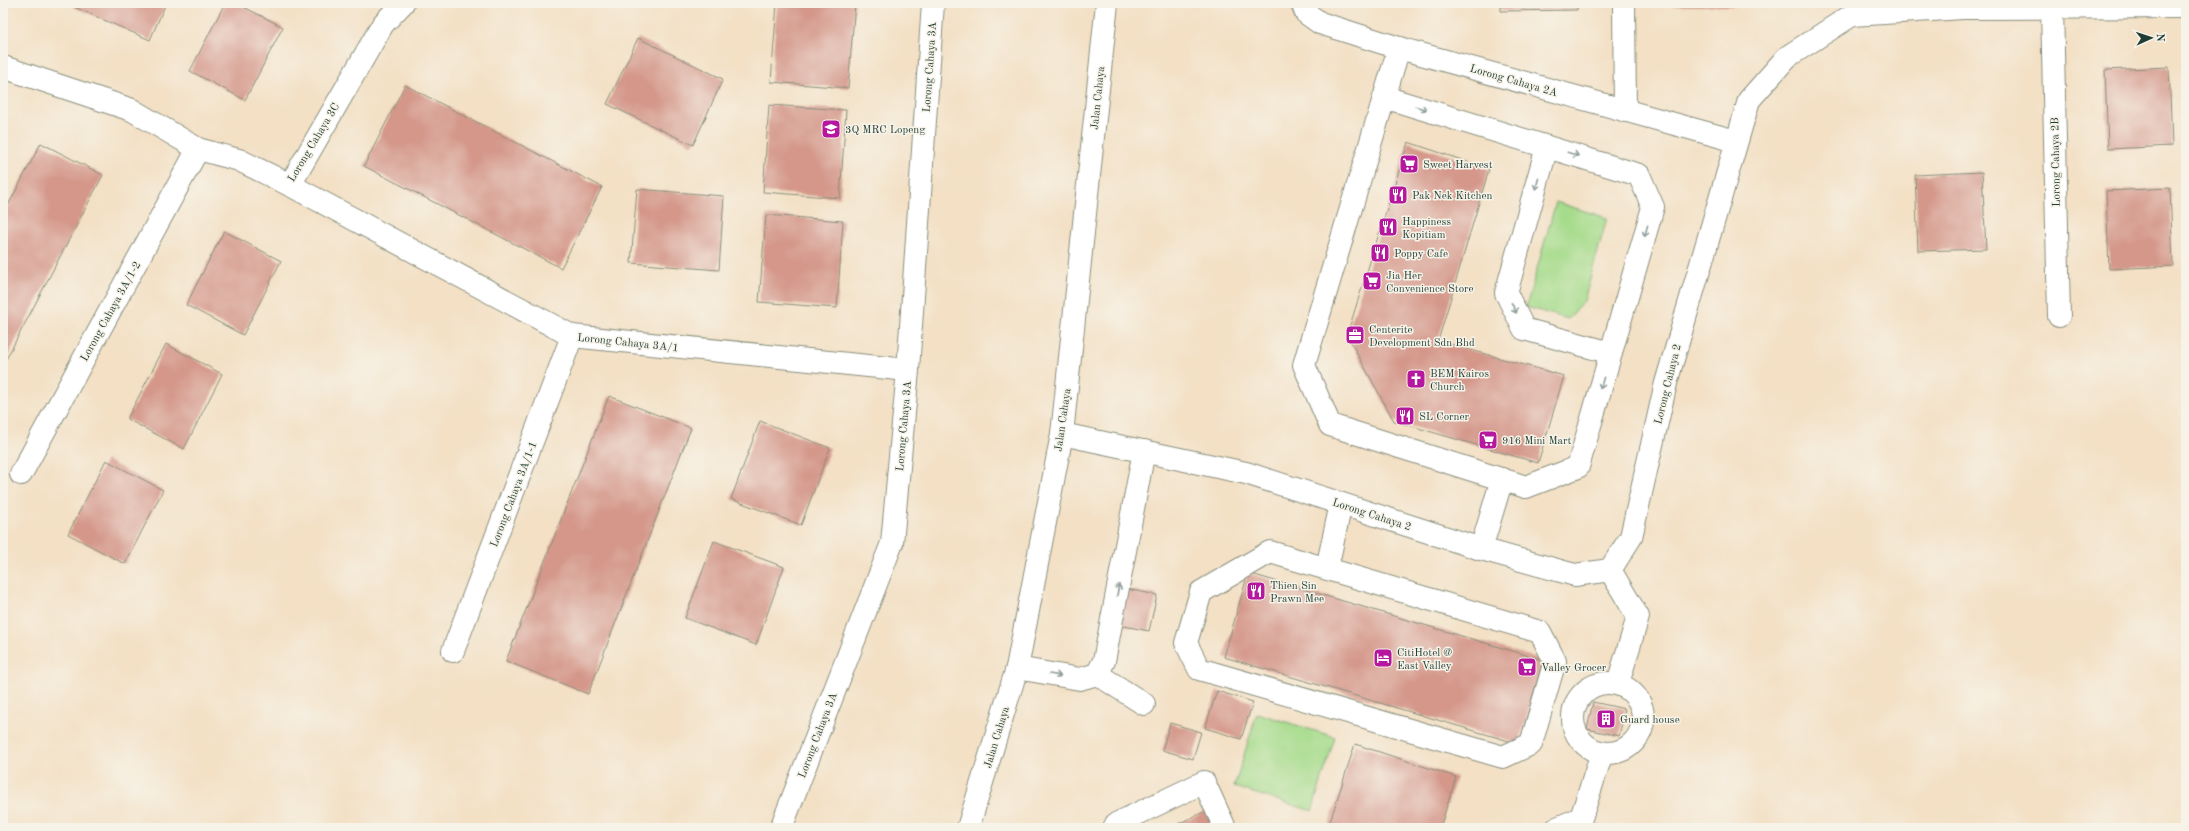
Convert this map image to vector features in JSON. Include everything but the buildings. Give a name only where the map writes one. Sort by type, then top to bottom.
[{"type":"street","name":"Lorong Cahaya 3C","points":[[3,67],[132,110],[198,149],[239,160],[290,185],[383,24],[403,3]]},
{"type":"street","name":"Lorong Cahaya 3A","points":[[781,828],[892,543],[908,370],[933,3]]},
{"type":"street","name":"Jalan Cahaya","points":[[968,828],[1017,668],[1062,434],[1107,3]]},
{"type":"street","name":"Lorong Cahaya 2A","points":[[1302,3],[1306,13],[1320,24],[1399,48],[1736,141]]},
{"type":"street","points":[[1624,3],[1624,111]]},
{"type":"street","name":"Lorong Cahaya 2","points":[[1062,434],[1246,473],[1481,548],[1575,575],[1610,570],[1631,538],[1666,383],[1749,100],[1787,58],[1852,15],[1963,6],[2052,8],[2186,7]]},
{"type":"street","name":"Lorong Cahaya 2B","points":[[2052,8],[2059,316]]},
{"type":"street","points":[[1384,97],[1639,175],[1653,207],[1578,467],[1526,487],[1330,425],[1304,365],[1384,97],[1399,48]]},
{"type":"street","points":[[1547,147],[1506,293],[1524,329],[1611,353]]},
{"type":"street","name":"Lorong Cahaya 3A/1-2","points":[[21,474],[198,149]]},
{"type":"street","name":"Lorong Cahaya 3A/1","points":[[290,185],[572,336],[908,370]]},
{"type":"street","name":"Lorong Cahaya 3A/1-1","points":[[453,651],[572,336]]},
{"type":"street","points":[[1017,668],[1080,679],[1097,674],[1104,661],[1144,451]]},
{"type":"street","points":[[1481,548],[1502,479]]},
{"type":"street","points":[[1327,568],[1341,504]]},
{"type":"street","points":[[1270,552],[1327,568],[1540,632],[1555,661],[1531,744],[1503,757],[1199,668],[1186,643],[1201,592],[1270,552]]},
{"type":"street","points":[[1610,570],[1638,617],[1618,683]]},
{"type":"street","points":[[1097,674],[1144,704]]},
{"type":"street","points":[[1601,683],[1618,683],[1637,696],[1642,707],[1644,719],[1641,731],[1635,741],[1626,749],[1614,753],[1602,753],[1591,749],[1581,742],[1575,732],[1573,721],[1574,709],[1578,699],[1586,690],[1601,683]]},
{"type":"street","points":[[1557,828],[1580,823],[1602,753]]},
{"type":"street","points":[[1114,828],[1116,824],[1204,782],[1225,828]]},
{"type":"green space","points":[[1556,202],[1607,218],[1584,301],[1568,319],[1526,307]]},
{"type":"green space","points":[[1257,713],[1335,737],[1312,811],[1234,787]]},
{"type":"place","name":"3Q MRC Lopeng","points":[[831,129]]},
{"type":"place","name":"Sweet Harvest","points":[[1409,164]]},
{"type":"place","name":"Pak Nek Kitchen","points":[[1398,195]]},
{"type":"place","name":"Happiness Kopitiam","points":[[1388,227]]},
{"type":"place","name":"Poppy Cafe","points":[[1380,253]]},
{"type":"place","name":"Jia Her Convenience Store","points":[[1372,281]]},
{"type":"place","name":"Centerite Development Sdn Bhd","points":[[1355,335]]},
{"type":"place","name":"BEM Kairos Church","points":[[1416,379]]},
{"type":"place","name":"SL Corner","points":[[1405,416]]},
{"type":"place","name":"916 Mini Mart","points":[[1488,440]]},
{"type":"place","name":"Thien Sin Prawn Mee","points":[[1256,591]]},
{"type":"place","name":"CitiHotel @ East Valley","points":[[1383,658]]},
{"type":"place","name":"Valley Grocer","points":[[1527,667]]},
{"type":"place","name":"Guard house","points":[[1606,719]]}]
